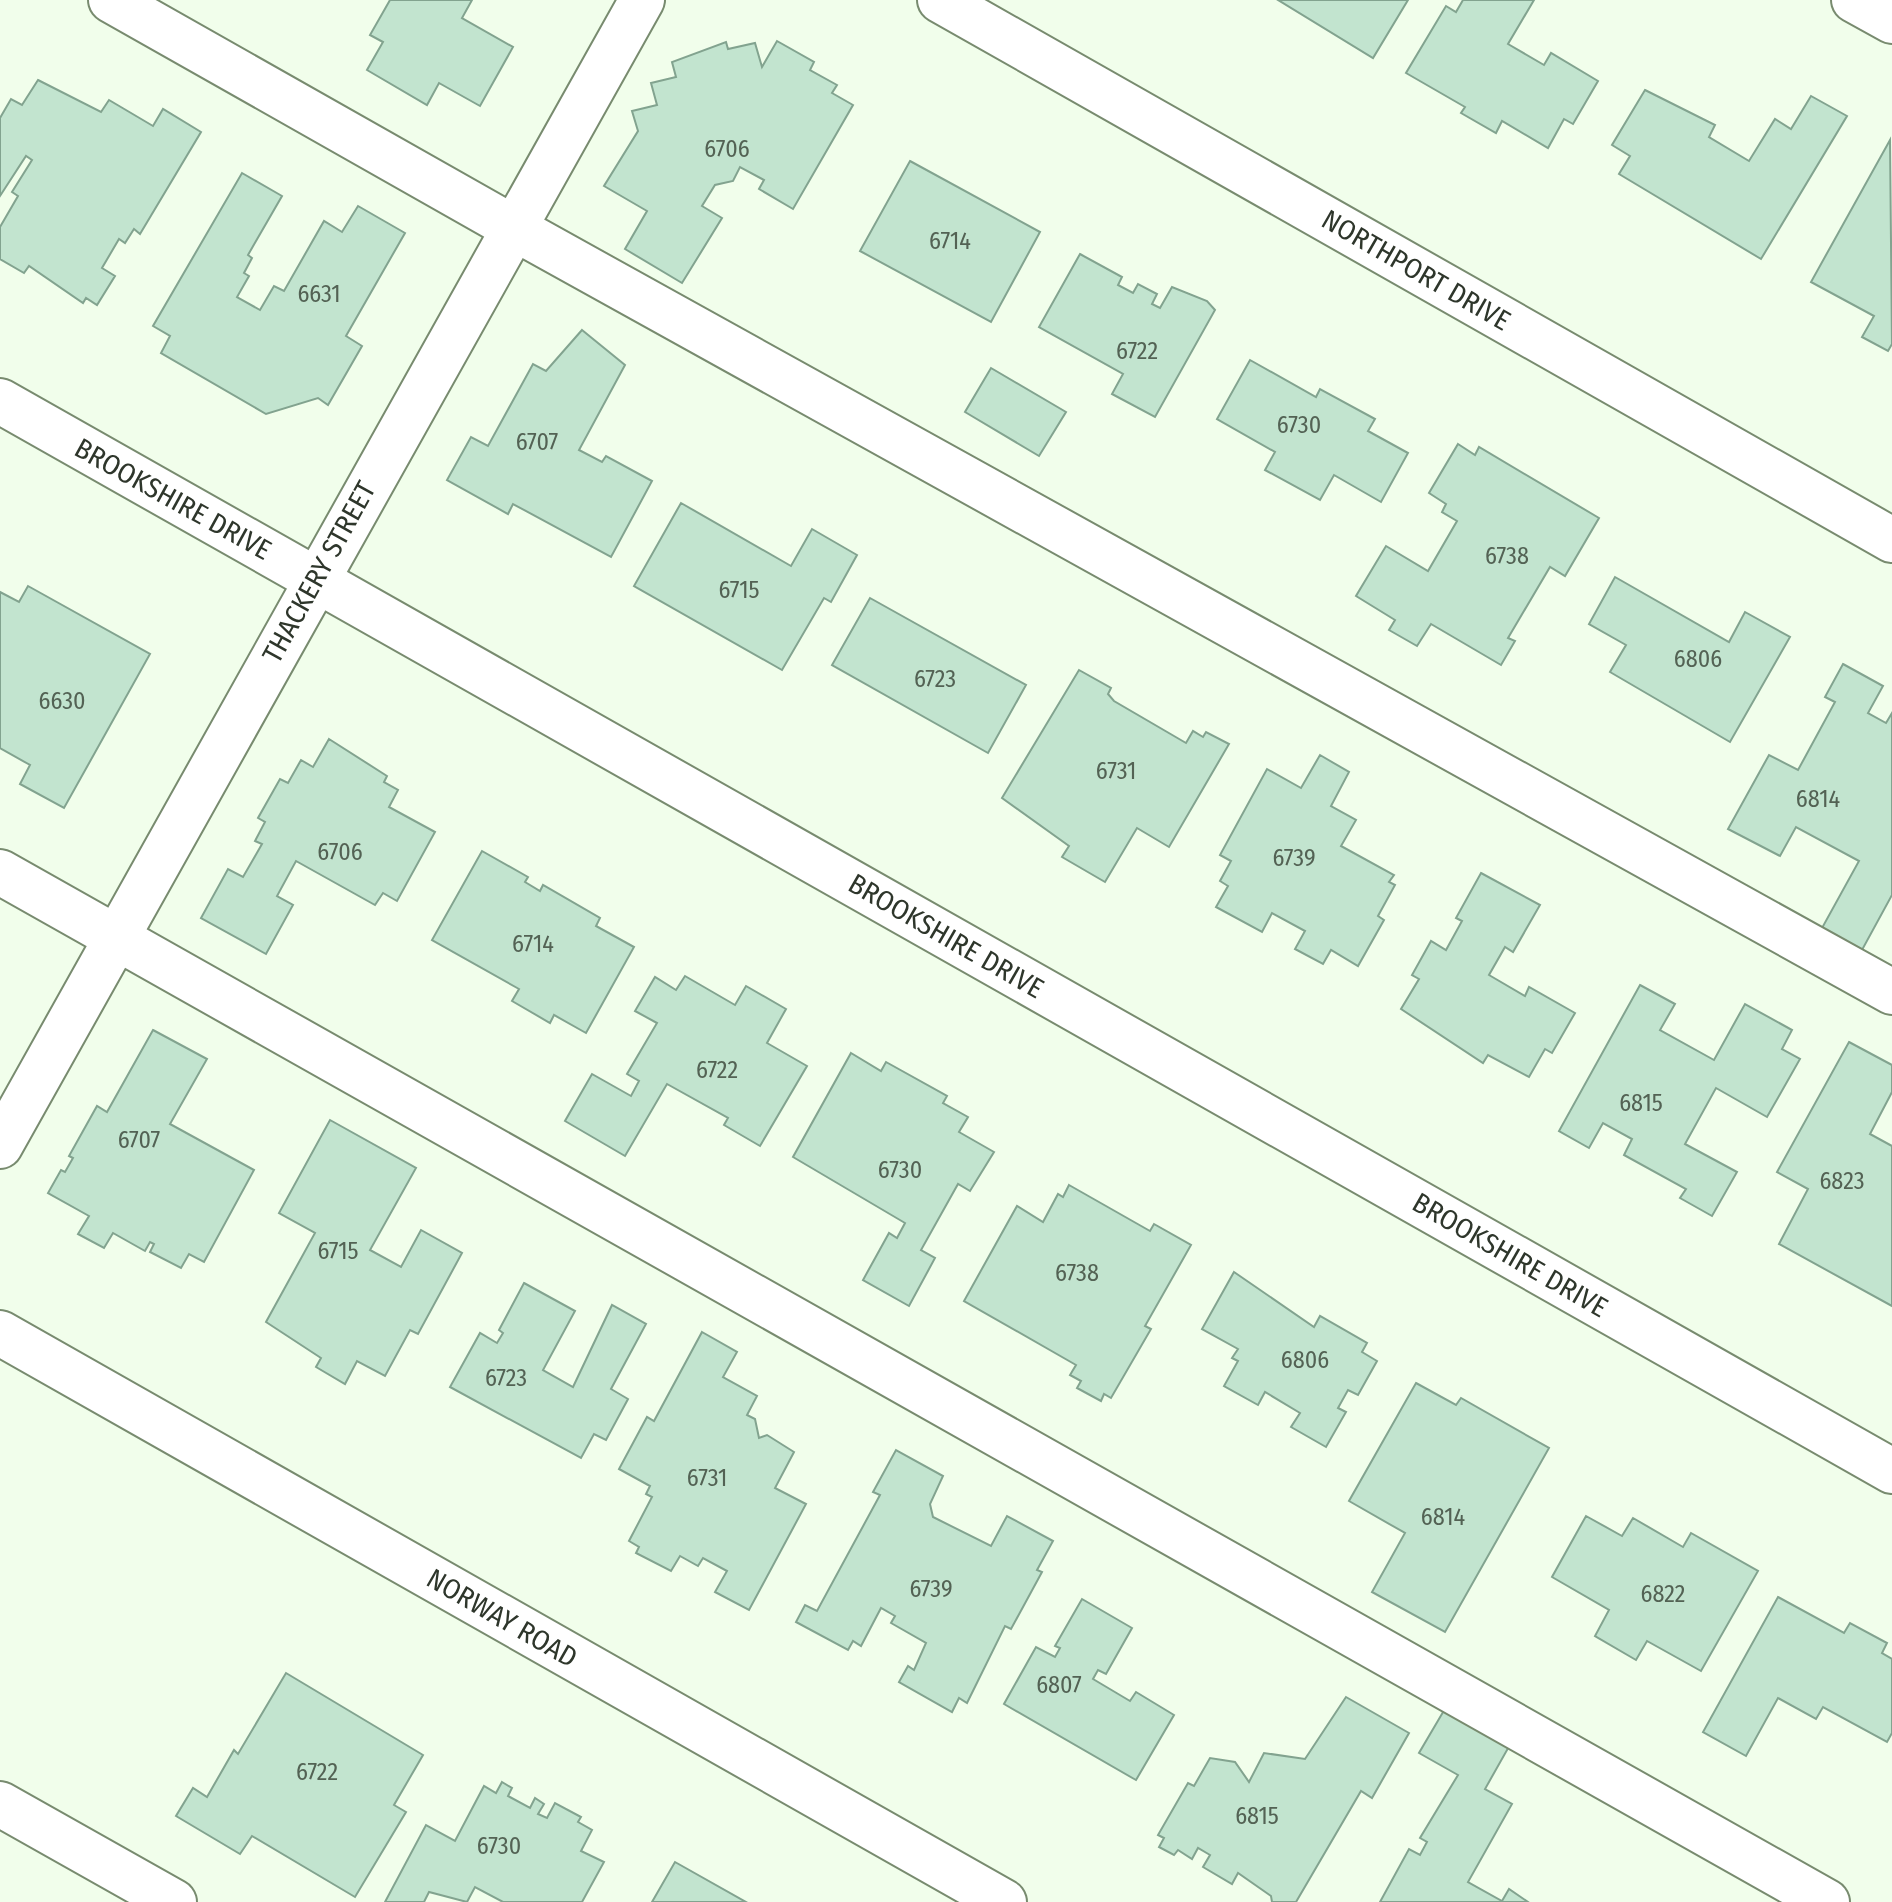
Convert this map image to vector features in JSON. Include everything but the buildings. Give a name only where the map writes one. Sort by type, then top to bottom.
[{"type":"street","points":[[111,0],[512,227],[1892,992]]},
{"type":"street","name":"THACKERY STREET","points":[[0,1146],[315,578],[642,0]]},
{"type":"street","name":"NORTHPORT DRIVE","points":[[940,0],[1892,540]]},
{"type":"street","points":[[1854,0],[1892,21]]},
{"type":"street","name":"BROOKSHIRE DRIVE","points":[[0,401],[1892,1471]]},
{"type":"street","points":[[0,872],[1827,1902]]},
{"type":"street","name":"NORWAY ROAD","points":[[0,1333],[1004,1902]]},
{"type":"street","points":[[0,1804],[174,1902]]}]
